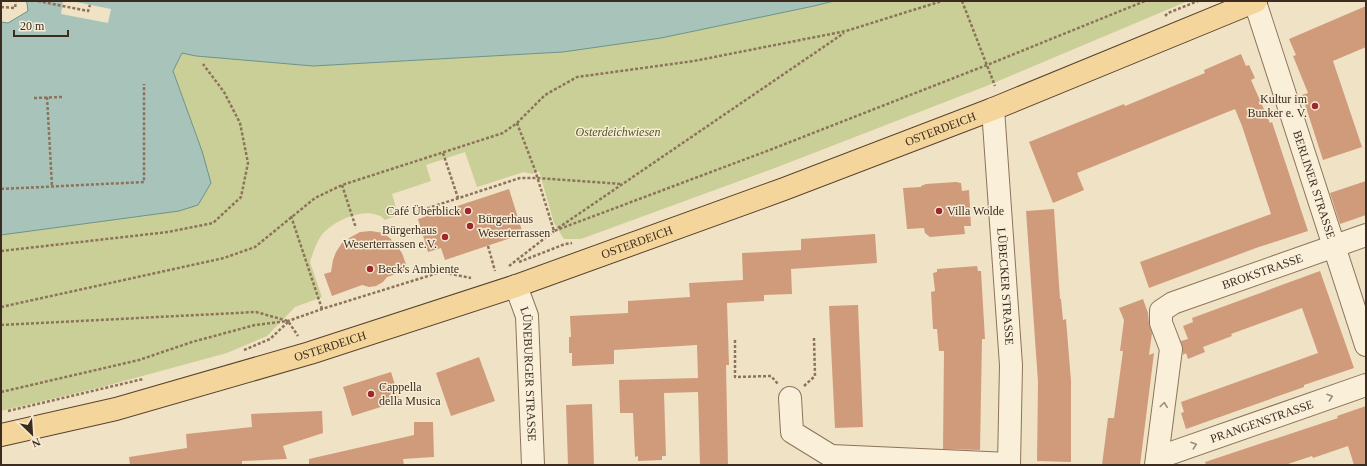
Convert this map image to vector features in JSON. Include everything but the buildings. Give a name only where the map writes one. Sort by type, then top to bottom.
[{"type":"main road","name":"OSTERDEICH","points":[[1,435],[116,409],[310,353],[513,276],[784,189],[998,107],[1255,1]]},
{"type":"street","name":"BERLINER STRASSE","points":[[1255,1],[1366,345]]},
{"type":"street","name":"LÜBECKER STRASSE","points":[[998,107],[1011,365],[1009,464]]},
{"type":"street","name":"BROKSTRASSE","points":[[1156,461],[1171,349],[1162,323],[1161,311],[1174,303],[1366,235]]},
{"type":"street","name":"LÜNEBURGER STRASSE","points":[[513,276],[527,316],[533,465]]},
{"type":"street","name":"PRANGENSTRASSE","points":[[1156,461],[1366,385]]},
{"type":"street","points":[[790,398],[792,432],[831,456],[1009,464]]},
{"type":"path","points":[[1,7],[15,8],[16,1]]},
{"type":"path","points":[[38,1],[88,11],[90,5]]},
{"type":"path","points":[[1,307],[224,258],[255,246],[315,198],[342,185],[503,134],[517,123],[545,95],[577,77],[694,61],[846,31],[942,1]]},
{"type":"path","points":[[962,1],[987,65],[998,107]]},
{"type":"path","points":[[554,231],[767,151],[987,65],[1145,1]]},
{"type":"path","points":[[1162,19],[1168,13],[1198,1]]},
{"type":"path","points":[[513,276],[554,231],[846,31]]},
{"type":"path","points":[[1,251],[168,232],[213,223],[241,197],[248,163],[240,123],[224,92],[203,64]]},
{"type":"path","points":[[1,189],[144,182],[144,84]]},
{"type":"path","points":[[47,97],[52,186]]},
{"type":"path","points":[[34,98],[62,97]]},
{"type":"path","points":[[517,123],[554,231]]},
{"type":"path","points":[[443,153],[458,198]]},
{"type":"path","points":[[413,213],[520,178],[622,184]]},
{"type":"path","points":[[342,185],[356,228]]},
{"type":"path","points":[[291,216],[322,310]]},
{"type":"path","points":[[490,273],[494,271],[513,276],[565,244],[577,243]]},
{"type":"path","points":[[488,246],[494,271]]},
{"type":"path","points":[[1,392],[139,360],[192,342],[254,325],[288,322],[441,272],[469,279],[476,277]]},
{"type":"path","points":[[1,325],[256,312],[288,322],[310,353]]},
{"type":"path","points":[[242,350],[270,339],[288,322]]},
{"type":"path","points":[[734,340],[735,377],[771,376],[790,398],[815,376],[814,338]]},
{"type":"path","points":[[1,413],[146,378]]},
{"type":"green space","name":"Osterdeichwiesen","points":[[834,1],[1188,1],[989,85],[775,168],[581,239],[564,239],[554,223],[539,171],[532,174],[524,172],[477,187],[465,152],[426,165],[431,181],[392,194],[398,215],[385,220],[370,213],[355,215],[339,221],[321,236],[310,262],[322,297],[295,307],[267,336],[227,353],[102,387],[1,411],[1,235],[179,211],[202,151],[173,70],[182,53],[196,56],[313,66],[563,52],[661,38]]},
{"type":"water","points":[[25,1],[834,1],[661,38],[563,52],[313,66],[196,56],[182,53],[173,71],[202,151],[211,183],[198,205],[179,211],[1,235],[1,22],[8,23],[28,11],[27,3]]},
{"type":"pier","points":[[63,1],[71,1],[111,9],[108,23],[61,14]]},
{"type":"place","name":"Kultur im Bunker e. V.","points":[[1315,106]]},
{"type":"place","name":"Café Überblick","points":[[468,211]]},
{"type":"place","name":"Villa Wolde","points":[[939,211]]},
{"type":"place","name":"Bürgerhaus Weserterrassen","points":[[470,226]]},
{"type":"place","name":"Bürgerhaus Weserterrassen e.V.","points":[[445,237]]},
{"type":"place","name":"Beck's Ambiente","points":[[370,269]]},
{"type":"place","name":"Cappella della Musica","points":[[371,394]]}]
